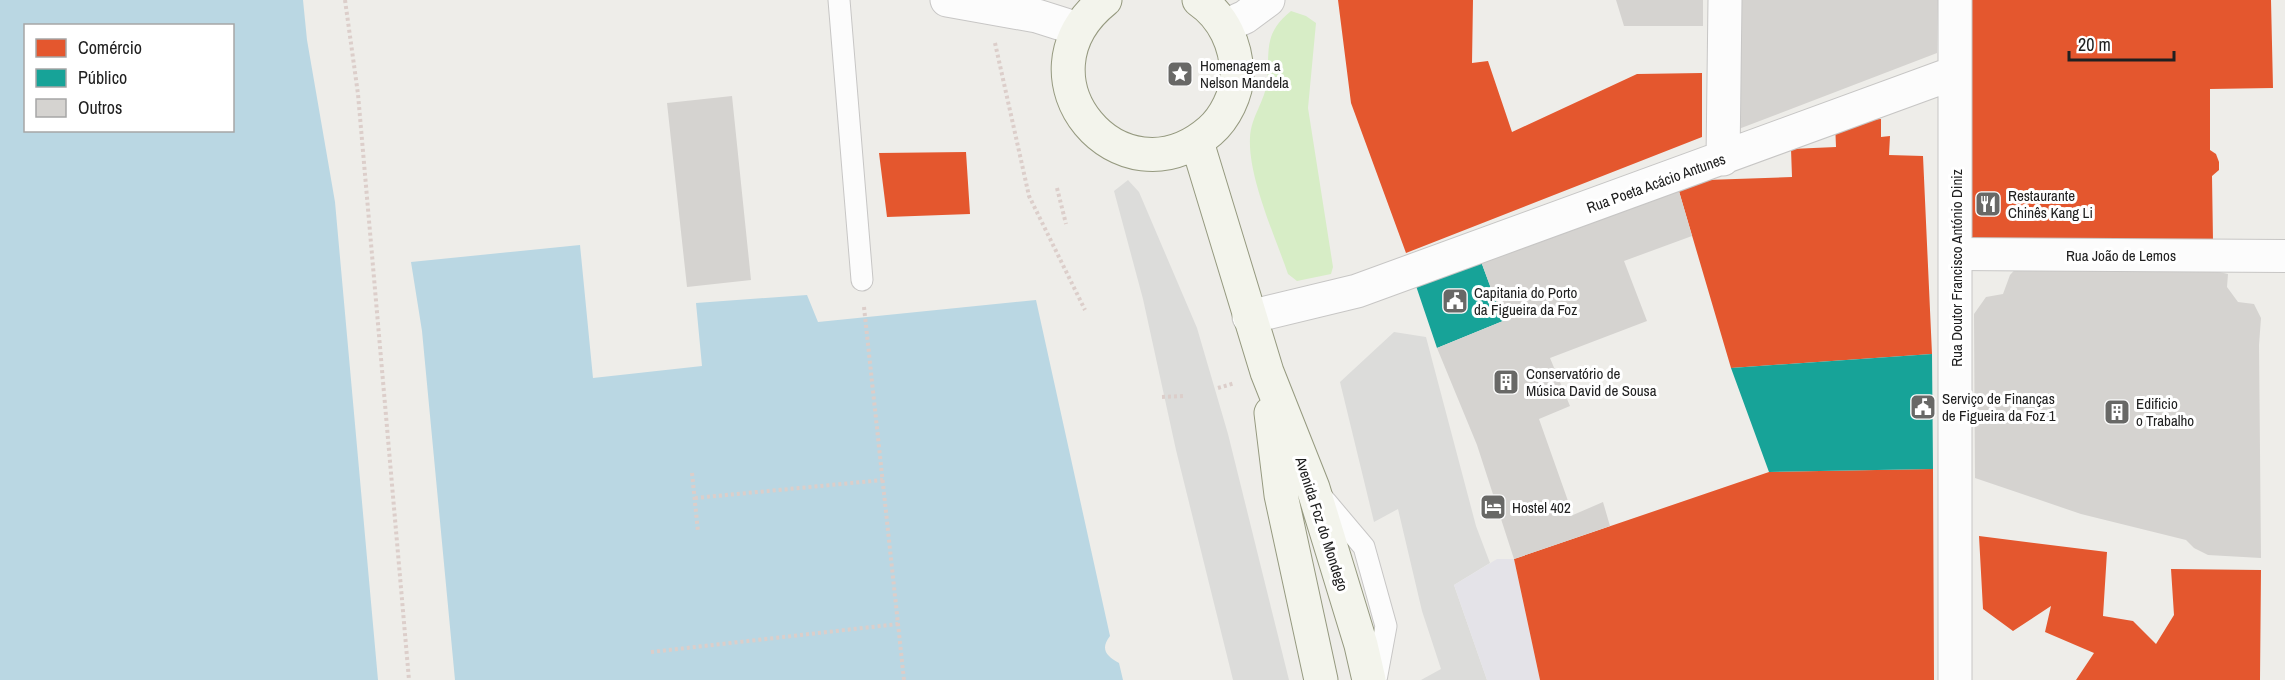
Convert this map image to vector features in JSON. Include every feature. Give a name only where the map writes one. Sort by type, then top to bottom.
[{"type":"main road","points":[[1105,0],[1090,13],[1078,29],[1068,59],[1069,86],[1078,111],[1094,132],[1118,148],[1147,155],[1173,152],[1197,142],[1217,125],[1231,102],[1237,77],[1235,51],[1225,26],[1208,6],[1199,0]]},
{"type":"main road","name":"Avenida Foz do Mondego","points":[[1197,142],[1249,317],[1253,376],[1322,680]]},
{"type":"main road","name":"Avenida Foz do Mondego","points":[[1253,376],[1313,488],[1361,645],[1369,680]]},
{"type":"street","points":[[947,0],[1037,16],[1078,29]]},
{"type":"street","points":[[1225,26],[1245,17],[1268,0]]},
{"type":"street","points":[[1723,159],[1725,0]]},
{"type":"street","name":"Rua Doutor Francisco António Diniz","points":[[1955,0],[1957,254],[1955,680]]},
{"type":"street","name":"Rua Poeta Acácio Antunes","points":[[1249,317],[1357,291],[1954,73]]},
{"type":"street","name":"Rua João de Lemos","points":[[1957,254],[2285,256]]},
{"type":"lane","points":[[839,0],[862,280]]},
{"type":"lane","points":[[1313,488],[1364,547],[1386,626],[1376,680]]},
{"type":"path","points":[[345,0],[358,94],[409,680]]},
{"type":"path","points":[[998,9],[993,36],[1029,196],[1085,310]]},
{"type":"path","points":[[1058,188],[1066,224]]},
{"type":"path","points":[[862,280],[904,680]]},
{"type":"path","points":[[1218,388],[1253,376]]},
{"type":"path","points":[[1162,397],[1183,396]]},
{"type":"path","points":[[692,473],[698,532]]},
{"type":"path","points":[[695,498],[883,480]]},
{"type":"path","points":[[651,652],[898,624]]},
{"type":"shaded area","points":[[1128,180],[1139,192],[1197,328],[1228,434],[1289,680],[1233,680],[1176,450],[1143,299],[1114,191]]},
{"type":"shaded area","points":[[1394,332],[1426,337],[1476,526],[1490,563],[1454,585],[1487,680],[1421,680],[1441,669],[1422,611],[1398,509],[1374,522],[1340,382]]},
{"type":"shaded area","points":[[1497,559],[1514,559],[1540,680],[1487,680],[1454,585]]},
{"type":"green space","points":[[1291,11],[1306,16],[1316,23],[1308,108],[1333,267],[1331,274],[1297,281],[1288,274],[1263,206],[1253,170],[1250,138],[1253,123],[1266,89],[1272,35],[1282,19]]},
{"type":"water","points":[[0,0],[303,0],[307,40],[335,202],[378,680],[0,680]]},
{"type":"water","points":[[580,245],[593,378],[702,366],[696,303],[807,295],[818,322],[1036,300],[1110,636],[1105,648],[1108,655],[1119,663],[1123,680],[455,680],[422,331],[411,262]]},
{"type":"building: Comércio","points":[[1338,0],[1473,0],[1472,63],[1488,61],[1512,132],[1637,74],[1702,73],[1702,137],[1406,253],[1351,103]]},
{"type":"building: Comércio","points":[[1972,0],[2271,0],[2273,88],[2210,89],[2210,150],[2216,154],[2219,162],[2219,170],[2212,176],[2213,241],[1970,241]]},
{"type":"building: Comércio","points":[[1881,119],[1881,137],[1890,136],[1889,155],[1923,156],[1932,354],[1731,368],[1676,181],[1792,177],[1791,149],[1836,147],[1835,122]]},
{"type":"building: Comércio","points":[[966,152],[970,214],[887,217],[879,153]]},
{"type":"building: Comércio","points":[[1933,469],[1934,680],[1540,680],[1514,559],[1769,472]]},
{"type":"building: Comércio","points":[[1979,536],[2107,552],[2103,616],[2133,621],[2156,644],[2174,615],[2171,569],[2261,570],[2260,680],[2076,680],[2094,653],[2045,632],[2051,606],[2013,631],[1983,609]]},
{"type":"building: Público","points":[[1479,256],[1503,321],[1437,348],[1414,280]]},
{"type":"building: Público","points":[[1932,354],[1933,469],[1769,472],[1731,368]]},
{"type":"building: Outros","points":[[1616,0],[1703,0],[1703,26],[1624,26]]},
{"type":"building: Outros","points":[[1735,0],[1938,0],[1937,53],[1736,130]]},
{"type":"building: Outros","points":[[732,96],[751,280],[687,287],[667,103]]},
{"type":"building: Outros","points":[[1676,181],[1692,236],[1624,261],[1647,321],[1550,358],[1570,406],[1539,419],[1573,515],[1603,502],[1610,526],[1514,559],[1477,445],[1437,348],[1503,321],[1479,256]]},
{"type":"building: Outros","name":"Edificio o Trabalho","points":[[2022,262],[2038,262],[2053,271],[2215,266],[2219,272],[2228,274],[2227,287],[2238,302],[2254,304],[2261,318],[2259,345],[2261,558],[2208,555],[2194,548],[2186,540],[2081,514],[1975,478],[1974,314],[1986,297],[2003,294],[2010,275]]},
{"type":"place","name":"Homenagem a Nelson Mandela","points":[[1180,74]]},
{"type":"place","name":"Restaurante Chinês Kang Li","points":[[1988,204]]},
{"type":"place","name":"Capitania do Porto da Figueira da Foz","points":[[1455,301]]},
{"type":"place","name":"Conservatório de Música David de Sousa","points":[[1506,382]]},
{"type":"place","name":"Serviço de Finanças de Figueira da Foz 1","points":[[1923,407]]},
{"type":"place","name":"Edificio o Trabalho","points":[[2117,412]]},
{"type":"place","name":"Hostel 402","points":[[1493,507]]}]
